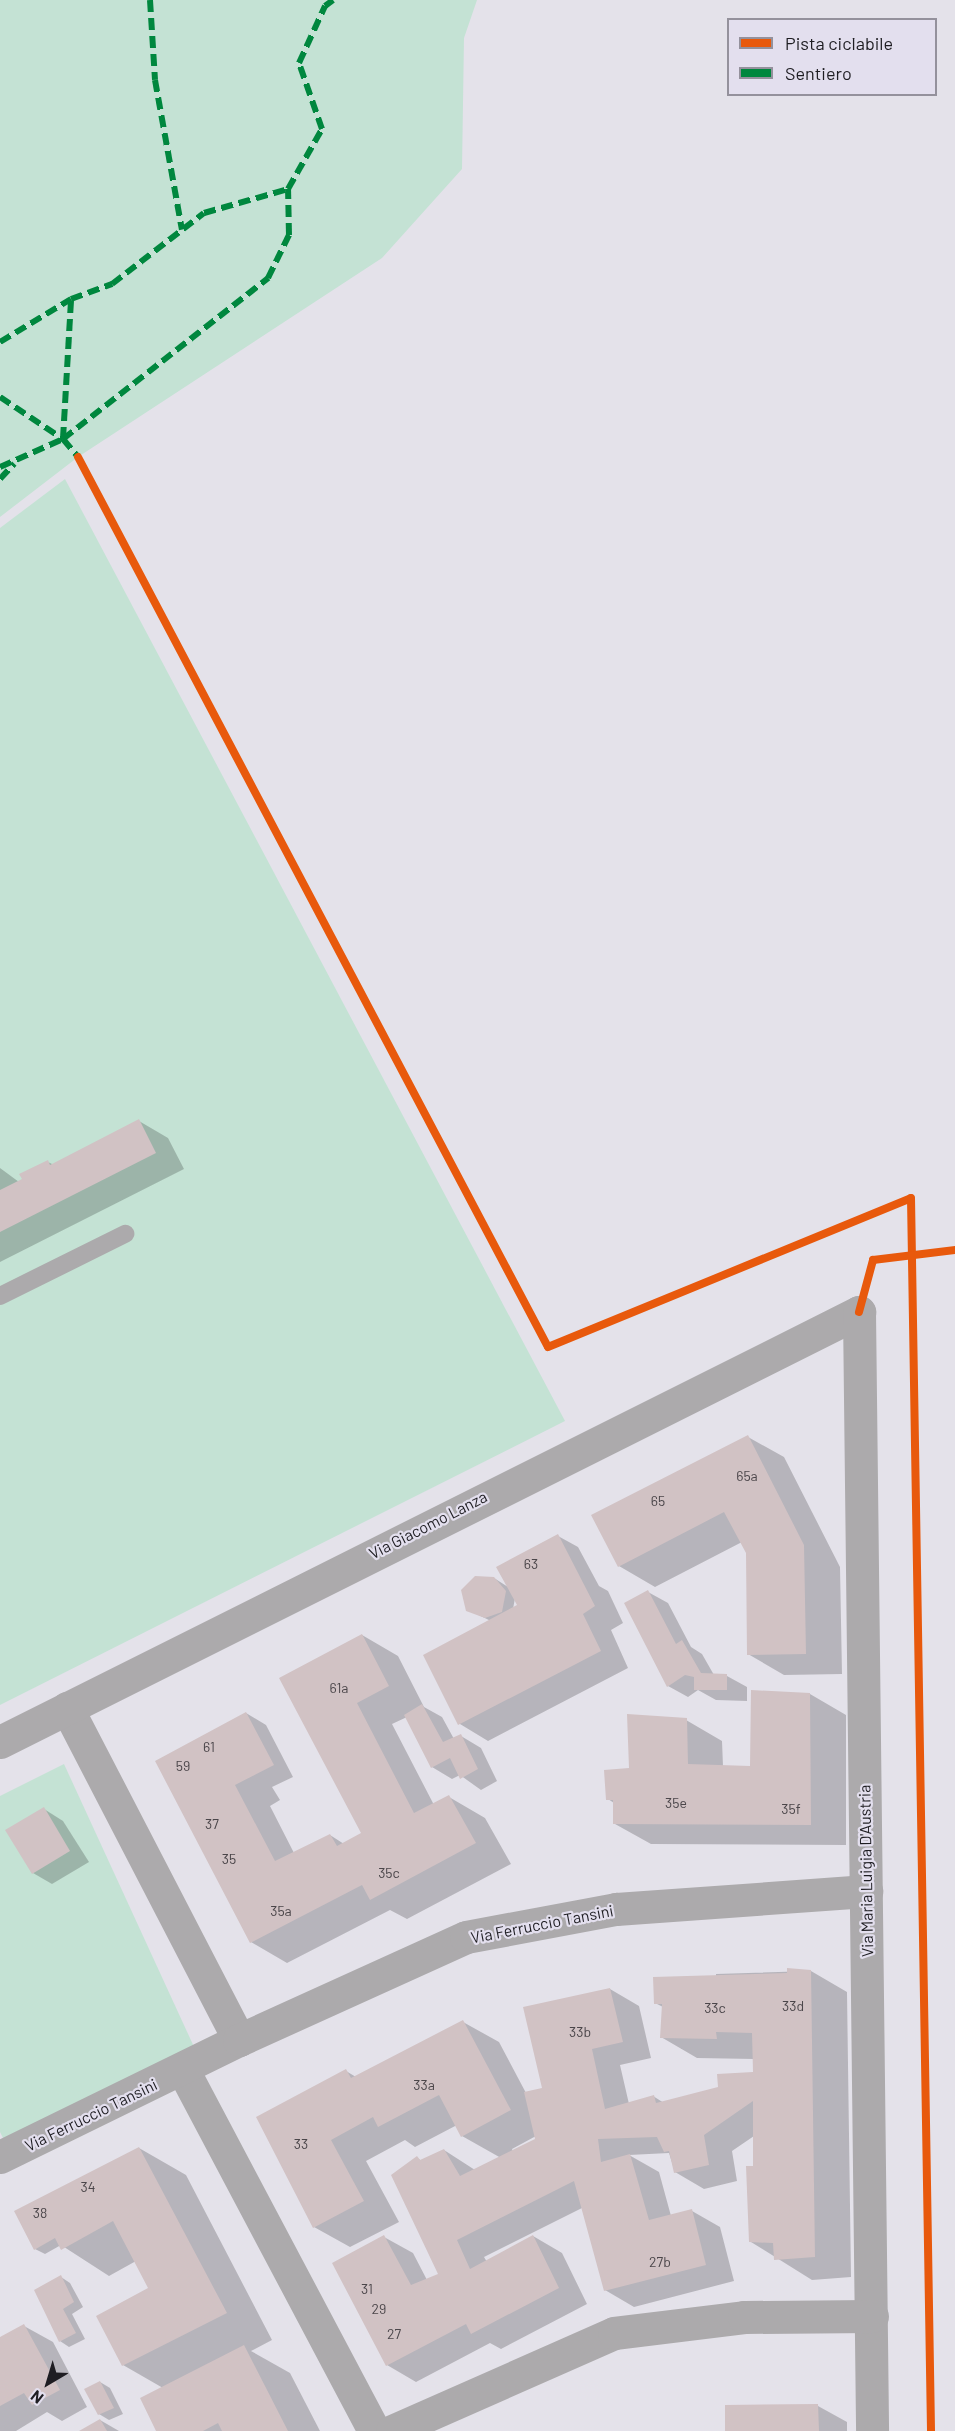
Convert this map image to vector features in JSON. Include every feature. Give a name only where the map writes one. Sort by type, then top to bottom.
[{"type":"street","name":"Via Giacomo Lanza","points":[[0,1742],[859,1312]]},
{"type":"street","name":"Via Maria Luigia D'Austria","points":[[859,1312],[872,2431]]},
{"type":"street","points":[[67,1708],[239,2040]]},
{"type":"street","name":"Via Ferruccio Tansini","points":[[0,2157],[1,2160],[239,2040],[466,1937],[616,1909],[866,1891]]},
{"type":"street","points":[[183,2070],[374,2431]]},
{"type":"street","points":[[392,2431],[614,2333],[744,2317],[872,2316]]},
{"type":"lane","points":[[0,1296],[125,1234]]},
{"type":"green space","points":[[0,0],[477,0],[464,38],[462,169],[382,258],[78,457],[0,517]]},
{"type":"green space","points":[[65,479],[565,1421],[0,1705],[0,528]]},
{"type":"green space","points":[[64,1764],[195,2049],[7,2146],[0,2132],[0,1796]]},
{"type":"building","points":[[139,1119],[156,1153],[0,1232],[0,1190],[22,1179],[19,1174],[48,1160],[50,1165]]},
{"type":"building","points":[[748,1435],[804,1545],[806,1654],[747,1655],[746,1553],[724,1512],[618,1567],[591,1515]]},
{"type":"building","points":[[558,1534],[595,1606],[583,1614],[601,1651],[458,1725],[423,1655],[517,1605],[496,1567]]},
{"type":"building","points":[[475,1576],[494,1577],[506,1591],[502,1612],[485,1618],[466,1611],[461,1590]]},
{"type":"building","points":[[648,1590],[676,1644],[682,1640],[701,1673],[727,1674],[727,1690],[694,1690],[694,1677],[685,1675],[667,1687],[624,1603]]},
{"type":"building","points":[[362,1634],[389,1686],[357,1703],[414,1813],[449,1795],[476,1843],[370,1900],[362,1885],[250,1943],[155,1761],[246,1712],[274,1765],[235,1785],[275,1861],[330,1834],[337,1846],[361,1833],[279,1678]]},
{"type":"building","points":[[751,1690],[810,1693],[811,1825],[613,1824],[613,1800],[606,1800],[604,1770],[629,1768],[627,1714],[687,1718],[688,1764],[750,1766]]},
{"type":"building","points":[[422,1704],[443,1742],[461,1734],[478,1769],[460,1779],[450,1758],[431,1768],[404,1715]]},
{"type":"building","points":[[44,1807],[70,1851],[32,1874],[5,1830]]},
{"type":"building","points":[[787,1968],[811,1970],[815,2257],[774,2260],[773,2243],[749,2242],[746,2166],[753,2166],[753,2101],[704,2135],[709,2165],[674,2173],[669,2151],[664,2152],[657,2137],[598,2139],[601,2162],[630,2154],[649,2220],[692,2209],[706,2265],[604,2291],[574,2181],[457,2240],[470,2269],[533,2235],[559,2288],[471,2334],[466,2324],[386,2366],[332,2263],[384,2235],[411,2285],[438,2274],[391,2175],[417,2156],[420,2160],[444,2149],[460,2176],[535,2139],[524,2092],[542,2088],[523,2007],[610,1988],[623,2042],[592,2049],[605,2109],[654,2095],[656,2103],[718,2087],[717,2074],[753,2072],[752,2033],[716,2032],[717,2039],[660,2038],[662,2004],[654,2004],[653,1977],[787,1973]]},
{"type":"building","points":[[463,2020],[511,2110],[461,2137],[439,2095],[378,2127],[373,2117],[331,2140],[364,2201],[313,2228],[256,2117],[346,2069],[351,2078]]},
{"type":"building","points":[[139,2147],[227,2313],[122,2366],[96,2316],[148,2288],[113,2221],[61,2250],[55,2238],[34,2250],[14,2211]]},
{"type":"building","points":[[61,2275],[74,2302],[63,2309],[76,2333],[59,2342],[34,2290]]},
{"type":"building","points":[[24,2324],[60,2390],[32,2405],[24,2393],[0,2406],[0,2337]]},
{"type":"building","points":[[244,2345],[288,2431],[222,2431],[218,2423],[203,2431],[156,2431],[140,2398]]},
{"type":"building","points":[[100,2381],[114,2408],[98,2415],[84,2389]]},
{"type":"building","points":[[818,2404],[819,2431],[725,2431],[725,2405]]},
{"type":"building","points":[[100,2419],[107,2431],[79,2431]]},
{"type":"marked path","points":[[150,0],[155,80],[182,230]]},
{"type":"marked path","points":[[0,397],[63,439],[71,299],[112,284],[204,213],[288,189],[322,129],[299,63],[325,6],[333,0]]},
{"type":"marked path","points":[[63,439],[268,278],[289,235],[288,189]]},
{"type":"marked path","points":[[0,342],[71,299]]},
{"type":"marked path","points":[[0,467],[63,439],[78,457]]},
{"type":"marked path","points":[[0,479],[14,464]]},
{"type":"cycle path","points":[[78,457],[548,1347],[911,1198],[931,2431]]},
{"type":"cycle path","points":[[859,1312],[873,1260],[955,1250]]}]
